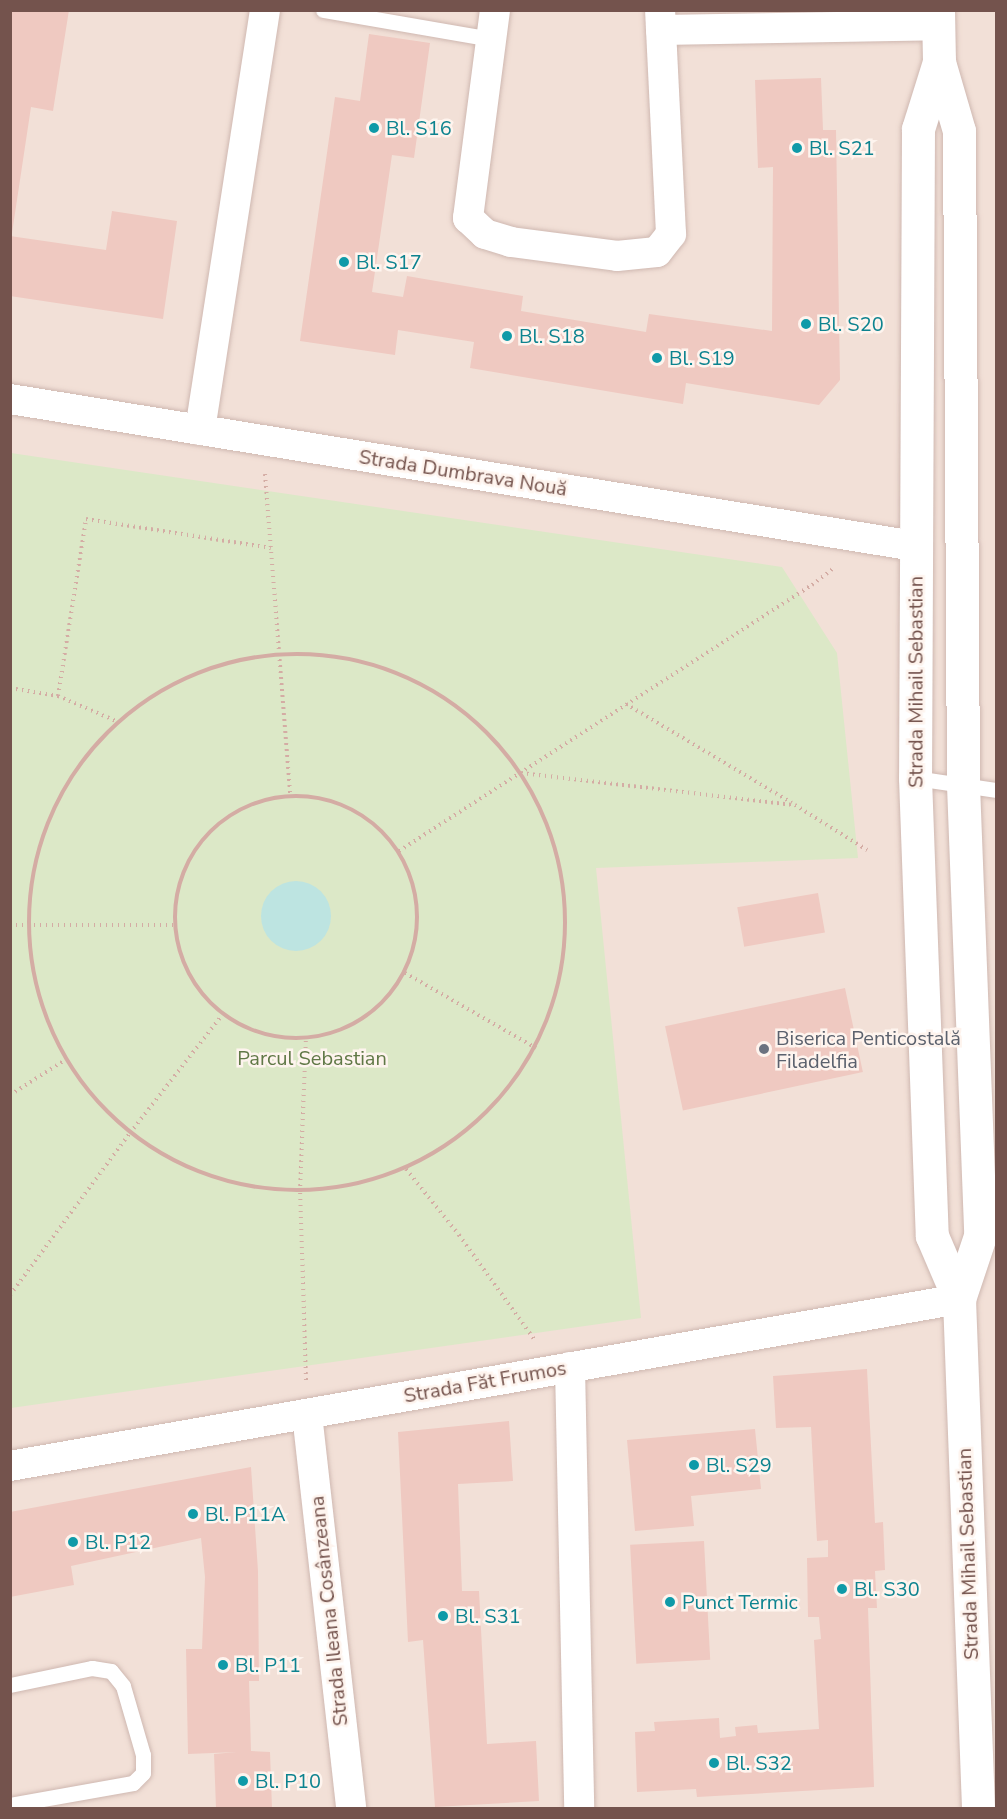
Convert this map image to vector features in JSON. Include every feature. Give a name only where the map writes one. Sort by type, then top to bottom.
[{"type":"main road","name":"Strada Mihail Sebastian","points":[[938,18],[939,62],[958,130],[963,785],[980,1236],[959,1299],[978,1809]]},
{"type":"main road","name":"Strada Mihail Sebastian","points":[[939,62],[918,129],[915,778],[932,1236],[959,1299]]},
{"type":"street","points":[[200,430],[265,10]]},
{"type":"street","points":[[493,25],[468,218],[485,234],[510,242],[617,256],[657,252],[671,234],[661,20],[938,18]]},
{"type":"street","name":"Strada Dumbrava Nouă","points":[[10,399],[915,546]]},
{"type":"street","name":"Strada Făt Frumos","points":[[10,1466],[959,1299]]},
{"type":"street","points":[[563,1369],[579,1809]]},
{"type":"street","name":"Strada Ileana Cosânzeana","points":[[307,1414],[351,1809]]},
{"type":"lane","points":[[323,10],[493,25]]},
{"type":"lane","points":[[915,778],[996,790]]},
{"type":"lane","points":[[10,1685],[92,1668],[111,1671],[123,1686],[142,1755],[143,1773],[133,1783],[10,1805]]},
{"type":"path","points":[[263,440],[290,795]]},
{"type":"path","points":[[58,696],[86,519],[271,548]]},
{"type":"path","points":[[399,851],[820,580],[839,564],[847,549],[849,535]]},
{"type":"path","points":[[280,654],[336,656],[390,670],[440,695],[484,729],[520,772],[552,837],[566,908],[560,980],[536,1048],[502,1098],[458,1139],[406,1169],[354,1186],[300,1192],[239,1185],[182,1166],[130,1133],[94,1100],[65,1060],[37,995],[27,925],[37,850],[67,780],[116,721],[165,686],[221,663],[280,654]]},
{"type":"path","points":[[10,688],[58,696],[116,721]]},
{"type":"path","points":[[626,704],[867,850]]},
{"type":"path","points":[[520,772],[795,805]]},
{"type":"path","points":[[290,795],[333,800],[370,819],[399,851],[416,890],[418,932],[405,973],[381,1005],[347,1029],[306,1039],[275,1038],[246,1028],[223,1014],[196,987],[181,957],[174,925],[178,886],[193,851],[219,822],[253,802],[290,795]]},
{"type":"path","points":[[10,925],[174,925]]},
{"type":"path","points":[[405,973],[536,1048]]},
{"type":"path","points":[[10,1295],[130,1133],[223,1014]]},
{"type":"path","points":[[306,1039],[300,1192],[307,1414]]},
{"type":"path","points":[[10,1095],[65,1060]]},
{"type":"path","points":[[406,1169],[563,1369]]},
{"type":"shaded area","points":[[11,11],[996,11],[996,1808],[11,1808]]},
{"type":"green space","name":"Parcul Sebastian","points":[[11,453],[782,567],[837,653],[858,858],[596,868],[641,1318],[11,1408]]},
{"type":"water","points":[[296,881],[309,884],[321,891],[328,903],[331,916],[328,929],[321,941],[309,948],[296,951],[283,948],[271,941],[264,929],[261,916],[264,903],[271,891],[283,884]]},
{"type":"building","points":[[10,10],[69,10],[53,111],[31,107],[12,233]]},
{"type":"building","points":[[369,34],[430,43],[414,158],[392,155],[372,292],[403,297],[407,276],[523,296],[521,311],[646,332],[649,314],[772,331],[773,167],[758,168],[755,80],[821,78],[823,130],[836,130],[840,380],[819,405],[686,383],[683,404],[470,368],[474,342],[398,330],[395,355],[300,341],[335,97],[360,101]]},
{"type":"building","points":[[112,211],[177,221],[163,319],[10,296],[10,236],[106,250]]},
{"type":"building","points":[[818,893],[825,932],[744,947],[737,907]]},
{"type":"building","name":"Biserica Penticostală Filadelfia","points":[[845,988],[863,1072],[683,1110],[665,1026]]},
{"type":"building","name":"Bl. S30","points":[[867,1369],[875,1523],[883,1522],[885,1570],[875,1571],[877,1608],[868,1608],[874,1787],[697,1797],[696,1789],[637,1792],[635,1732],[655,1731],[654,1722],[719,1718],[720,1738],[736,1736],[735,1727],[757,1725],[758,1733],[819,1729],[814,1640],[821,1639],[819,1617],[808,1617],[807,1558],[828,1557],[828,1540],[817,1541],[811,1427],[776,1428],[773,1376]]},
{"type":"building","name":"Bl. S31","points":[[509,1421],[513,1481],[458,1484],[462,1591],[479,1591],[487,1744],[536,1741],[539,1801],[435,1807],[423,1640],[408,1642],[398,1432]]},
{"type":"building","name":"Bl. S29","points":[[755,1429],[761,1489],[691,1496],[694,1526],[635,1531],[627,1440]]},
{"type":"building","points":[[251,1467],[258,1571],[259,1681],[249,1681],[251,1751],[270,1752],[272,1808],[216,1808],[214,1754],[237,1752],[188,1754],[186,1649],[202,1649],[205,1577],[201,1538],[71,1566],[74,1585],[10,1597],[10,1512]]},
{"type":"building","name":"Punct Termic","points":[[704,1541],[710,1660],[636,1664],[630,1545]]},
{"type":"place","name":"Bl. S16","points":[[374,128]]},
{"type":"place","name":"Bl. S21","points":[[797,148]]},
{"type":"place","name":"Bl. S17","points":[[344,262]]},
{"type":"place","name":"Bl. S20","points":[[806,324]]},
{"type":"place","name":"Bl. S18","points":[[507,336]]},
{"type":"place","name":"Bl. S19","points":[[657,358]]},
{"type":"place","name":"Biserica Penticostală Filadelfia","points":[[764,1049]]},
{"type":"place","name":"Bl. S29","points":[[694,1465]]},
{"type":"place","name":"Bl. P11A","points":[[193,1514]]},
{"type":"place","name":"Bl. P12","points":[[73,1542]]},
{"type":"place","name":"Bl. S30","points":[[842,1589]]},
{"type":"place","name":"Punct Termic","points":[[670,1602]]},
{"type":"place","name":"Bl. S31","points":[[443,1616]]},
{"type":"place","name":"Bl. P11","points":[[223,1665]]},
{"type":"place","name":"Bl. S32","points":[[714,1763]]},
{"type":"place","name":"Bl. P10","points":[[243,1781]]}]
